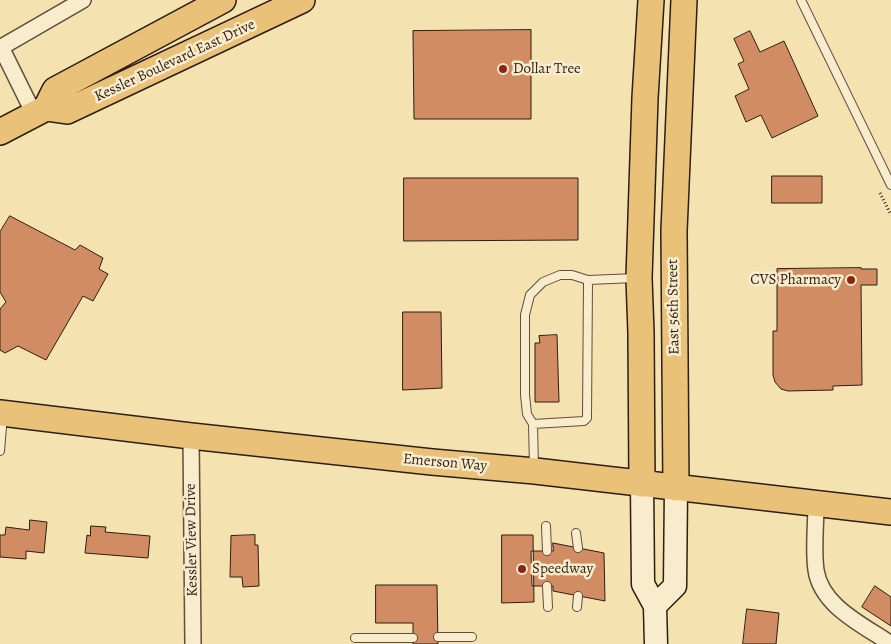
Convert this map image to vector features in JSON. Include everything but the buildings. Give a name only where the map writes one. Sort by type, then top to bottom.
[{"type":"main road","name":"Kessler Boulevard East Drive","points":[[0,132],[40,111],[55,90],[222,0]]},
{"type":"main road","name":"Kessler Boulevard East Drive","points":[[40,111],[67,111],[302,0]]},
{"type":"main road","points":[[642,484],[639,278],[645,98],[651,0]]},
{"type":"main road","name":"East 56th Street","points":[[676,488],[674,230],[684,0]]},
{"type":"main road","name":"Emerson Way","points":[[2,413],[191,436],[534,471],[891,512]]},
{"type":"street","points":[[40,111],[1,48],[83,0]]},
{"type":"street","name":"Kessler View Drive","points":[[191,436],[193,644]]},
{"type":"street","points":[[642,484],[643,584],[655,606],[656,644]]},
{"type":"street","name":"East 56th Street","points":[[655,606],[675,586],[676,488]]},
{"type":"street","points":[[816,504],[815,567],[821,586],[833,602],[845,613],[891,644]]},
{"type":"lane","points":[[801,0],[891,185]]},
{"type":"lane","points":[[534,471],[533,424],[527,414],[525,405],[524,324],[527,302],[535,289],[556,275],[572,275],[588,280],[639,278]]},
{"type":"lane","points":[[533,424],[584,421],[588,418],[588,280]]},
{"type":"lane","points":[[0,451],[2,413]]},
{"type":"lane","points":[[546,526],[547,551]]},
{"type":"lane","points":[[576,533],[578,548]]},
{"type":"lane","points":[[547,586],[548,607]]},
{"type":"lane","points":[[577,607],[578,596]]},
{"type":"lane","points":[[438,637],[472,637]]},
{"type":"lane","points":[[355,638],[413,638]]},
{"type":"place","name":"Dollar Tree","points":[[503,69]]},
{"type":"place","name":"CVS Pharmacy","points":[[851,280]]},
{"type":"place","name":"Speedway","points":[[522,569]]}]
